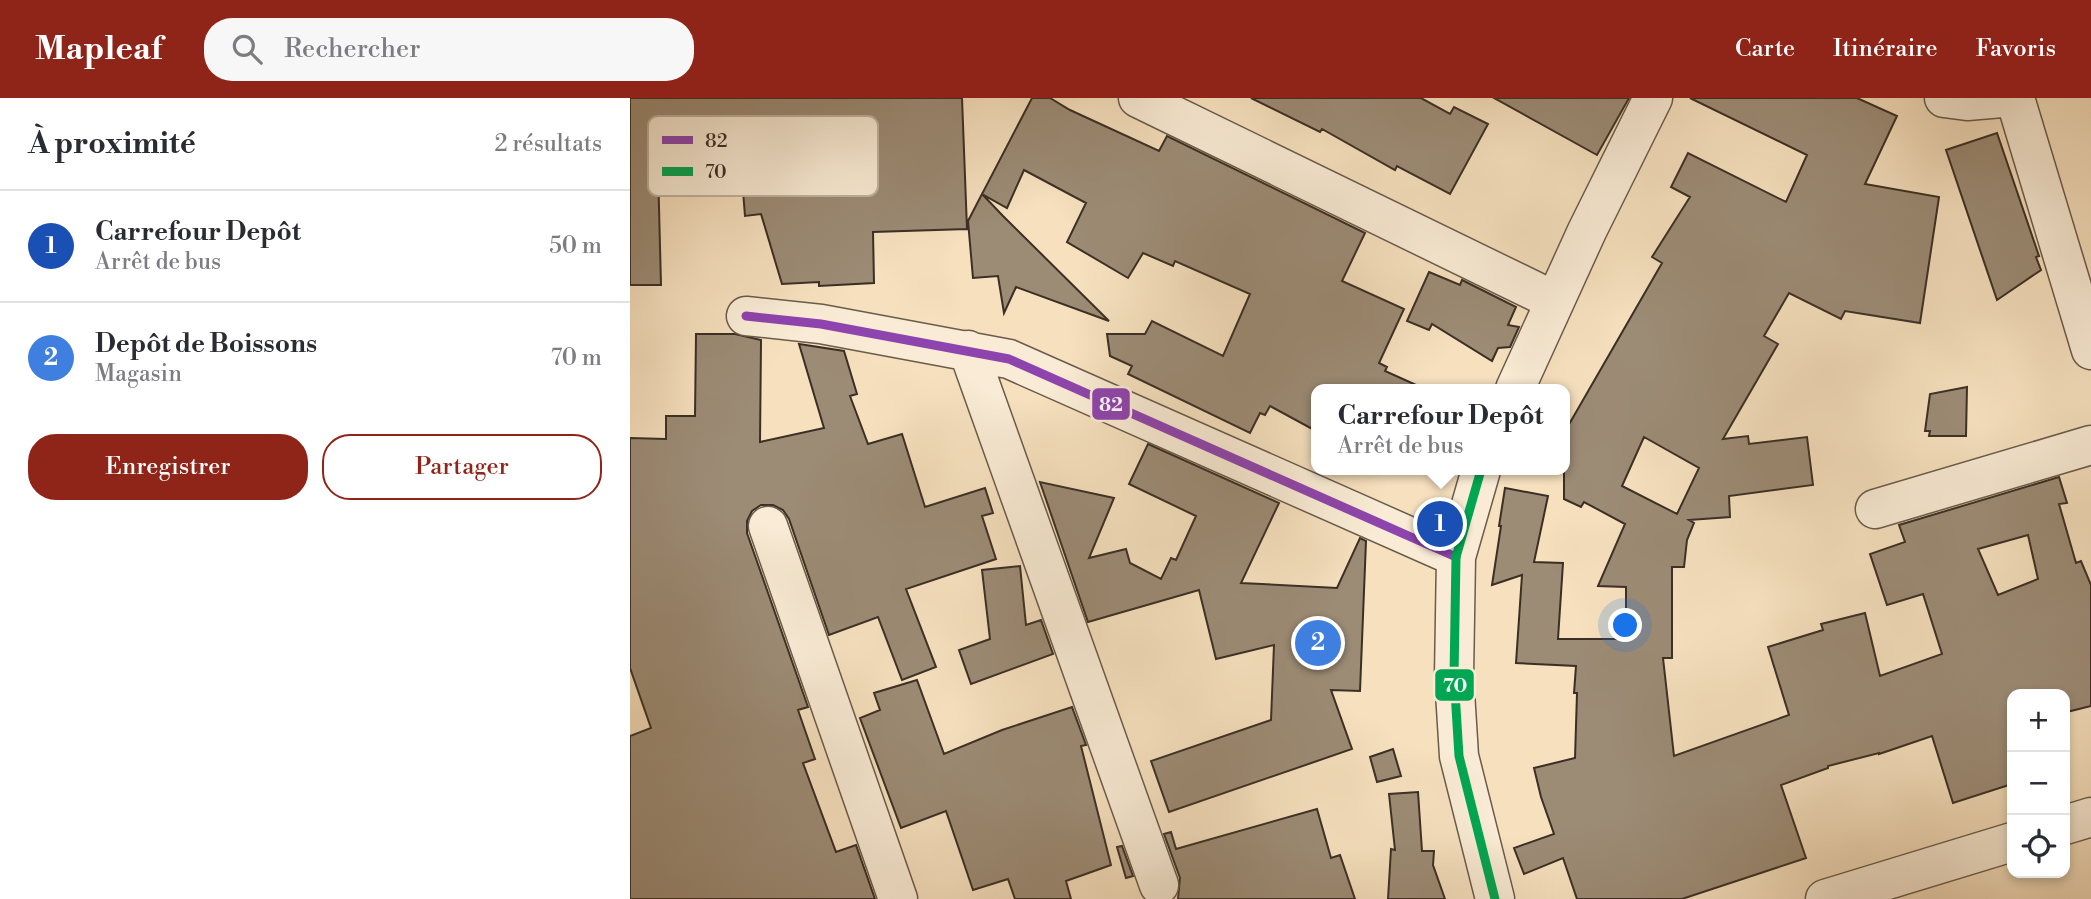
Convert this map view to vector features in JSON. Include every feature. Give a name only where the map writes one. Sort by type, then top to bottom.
[{"type":"street","points":[[1138,98],[1555,301]]},
{"type":"street","points":[[1517,384],[1587,231],[1653,98]]},
{"type":"street","points":[[1944,98],[1967,101],[2003,98]]},
{"type":"street","points":[[2015,98],[2091,350]]},
{"type":"street","points":[[746,316],[821,324],[1009,359],[1456,557]]},
{"type":"street","points":[[968,351],[1159,885]]},
{"type":"street","points":[[1875,509],[2091,446]]},
{"type":"street","points":[[1479,475],[1456,557],[1454,676],[1459,756],[1495,899]]},
{"type":"street","points":[[768,526],[898,899]]},
{"type":"street","points":[[2070,823],[2091,817]]},
{"type":"street","points":[[1825,899],[2007,844]]},
{"type":"building","points":[[630,98],[962,98],[967,229],[873,232],[874,283],[819,286],[819,282],[782,284],[761,214],[745,216],[743,196],[878,196],[878,116],[648,116],[648,196],[659,196],[661,285],[630,285]]},
{"type":"building","points":[[1032,98],[1050,98],[1159,151],[1167,136],[1365,233],[1342,281],[1404,309],[1379,363],[1387,367],[1385,371],[1414,384],[1311,384],[1311,428],[1270,406],[1265,415],[1260,413],[1250,433],[1128,374],[1132,366],[1110,356],[1107,334],[1145,334],[1152,321],[1223,356],[1250,294],[1175,261],[1173,266],[1143,253],[1128,278],[1067,242],[1086,203],[1024,170],[1007,208],[982,194]]},
{"type":"building","points":[[1251,98],[1421,98],[1450,114],[1454,107],[1488,124],[1450,194],[1397,166],[1395,170],[1322,129],[1320,132]]},
{"type":"building","points":[[1494,98],[1629,98],[1597,155]]},
{"type":"building","points":[[1690,98],[1857,98],[1897,116],[1865,184],[1939,197],[1920,323],[1845,311],[1841,319],[1789,293],[1764,336],[1778,344],[1723,439],[1748,436],[1749,444],[1807,437],[1813,485],[1729,496],[1730,517],[1689,520],[1694,523],[1687,540],[1684,567],[1672,567],[1672,658],[1663,658],[1674,756],[1789,715],[1768,647],[1823,630],[1821,624],[1865,613],[1880,676],[1942,654],[1923,594],[1887,605],[1870,554],[1905,542],[1899,525],[2059,477],[2067,503],[2059,504],[2076,563],[2081,561],[2091,585],[2091,706],[2070,711],[2070,689],[2007,689],[2007,786],[1953,803],[1932,736],[1879,754],[1828,766],[1781,785],[1806,858],[1682,899],[1577,899],[1563,858],[1524,874],[1514,848],[1554,834],[1534,768],[1575,758],[1576,666],[1516,663],[1522,575],[1492,585],[1499,526],[1505,488],[1548,496],[1534,562],[1563,563],[1558,639],[1626,639],[1626,587],[1598,586],[1625,524],[1584,502],[1581,507],[1564,499],[1564,475],[1570,475],[1570,423],[1662,263],[1652,257],[1690,197],[1671,187],[1688,153],[1786,202],[1807,155]],"holes":[[[1644,437],[1699,468],[1677,514],[1622,486]],[[2028,535],[2038,579],[1998,595],[1978,549]]]},
{"type":"building","points":[[1997,133],[2039,256],[2036,257],[2041,270],[1997,300],[1946,150]]},
{"type":"building","points":[[982,194],[1109,321],[1016,287],[1004,313],[998,276],[973,278],[968,221]]},
{"type":"building","points":[[1429,272],[1460,285],[1462,280],[1516,307],[1508,325],[1519,327],[1510,347],[1498,348],[1492,361],[1432,324],[1429,330],[1407,321]]},
{"type":"building","points":[[696,334],[735,334],[761,340],[760,442],[824,428],[799,344],[844,351],[857,394],[850,396],[868,444],[902,434],[925,507],[985,488],[993,513],[982,516],[996,559],[906,589],[936,667],[902,680],[878,617],[829,635],[789,519],[783,510],[773,505],[761,505],[752,511],[747,521],[747,533],[808,707],[798,710],[815,759],[803,763],[836,852],[856,845],[875,899],[630,899],[630,736],[651,728],[630,668],[630,438],[666,439],[666,416],[695,416]]},
{"type":"building","points":[[1967,387],[1966,436],[1929,436],[1930,431],[1925,431],[1930,394]]},
{"type":"building","points":[[1148,444],[1279,503],[1241,583],[1337,588],[1360,538],[1366,541],[1360,691],[1331,690],[1352,749],[1169,812],[1151,761],[1271,720],[1274,645],[1216,659],[1199,590],[1088,622],[1040,482],[1114,498],[1089,558],[1126,549],[1130,563],[1161,579],[1171,558],[1176,560],[1196,516],[1129,484]]},
{"type":"building","points":[[1020,566],[1026,625],[1041,620],[1053,654],[971,684],[959,650],[990,639],[982,570]]},
{"type":"building","points":[[917,680],[944,754],[1002,730],[1072,707],[1086,745],[1081,746],[1111,865],[1066,881],[1071,899],[1015,899],[1008,879],[973,890],[946,811],[901,828],[860,718],[880,710],[874,693]]},
{"type":"building","points":[[1393,749],[1401,776],[1377,782],[1370,757]]},
{"type":"building","points":[[1418,792],[1422,851],[1434,851],[1433,865],[1445,899],[1388,899],[1391,849],[1395,850],[1389,794]]},
{"type":"building","points":[[1317,809],[1331,858],[1340,855],[1355,899],[1178,899],[1180,878],[1164,834],[1171,832],[1176,849]]},
{"type":"building","points":[[1122,846],[1133,876],[1126,878],[1117,847]]},
{"type":"transit line","name":"82","points":[[746,316],[821,324],[1009,359],[1456,557]]},
{"type":"transit line","name":"70","points":[[1480,475],[1456,557],[1454,676],[1459,756],[1495,899]]},
{"type":"place","name":"Carrefour Depôt","points":[[1440,524]]},
{"type":"place","name":"Depôt de Boissons","points":[[1318,643]]}]
